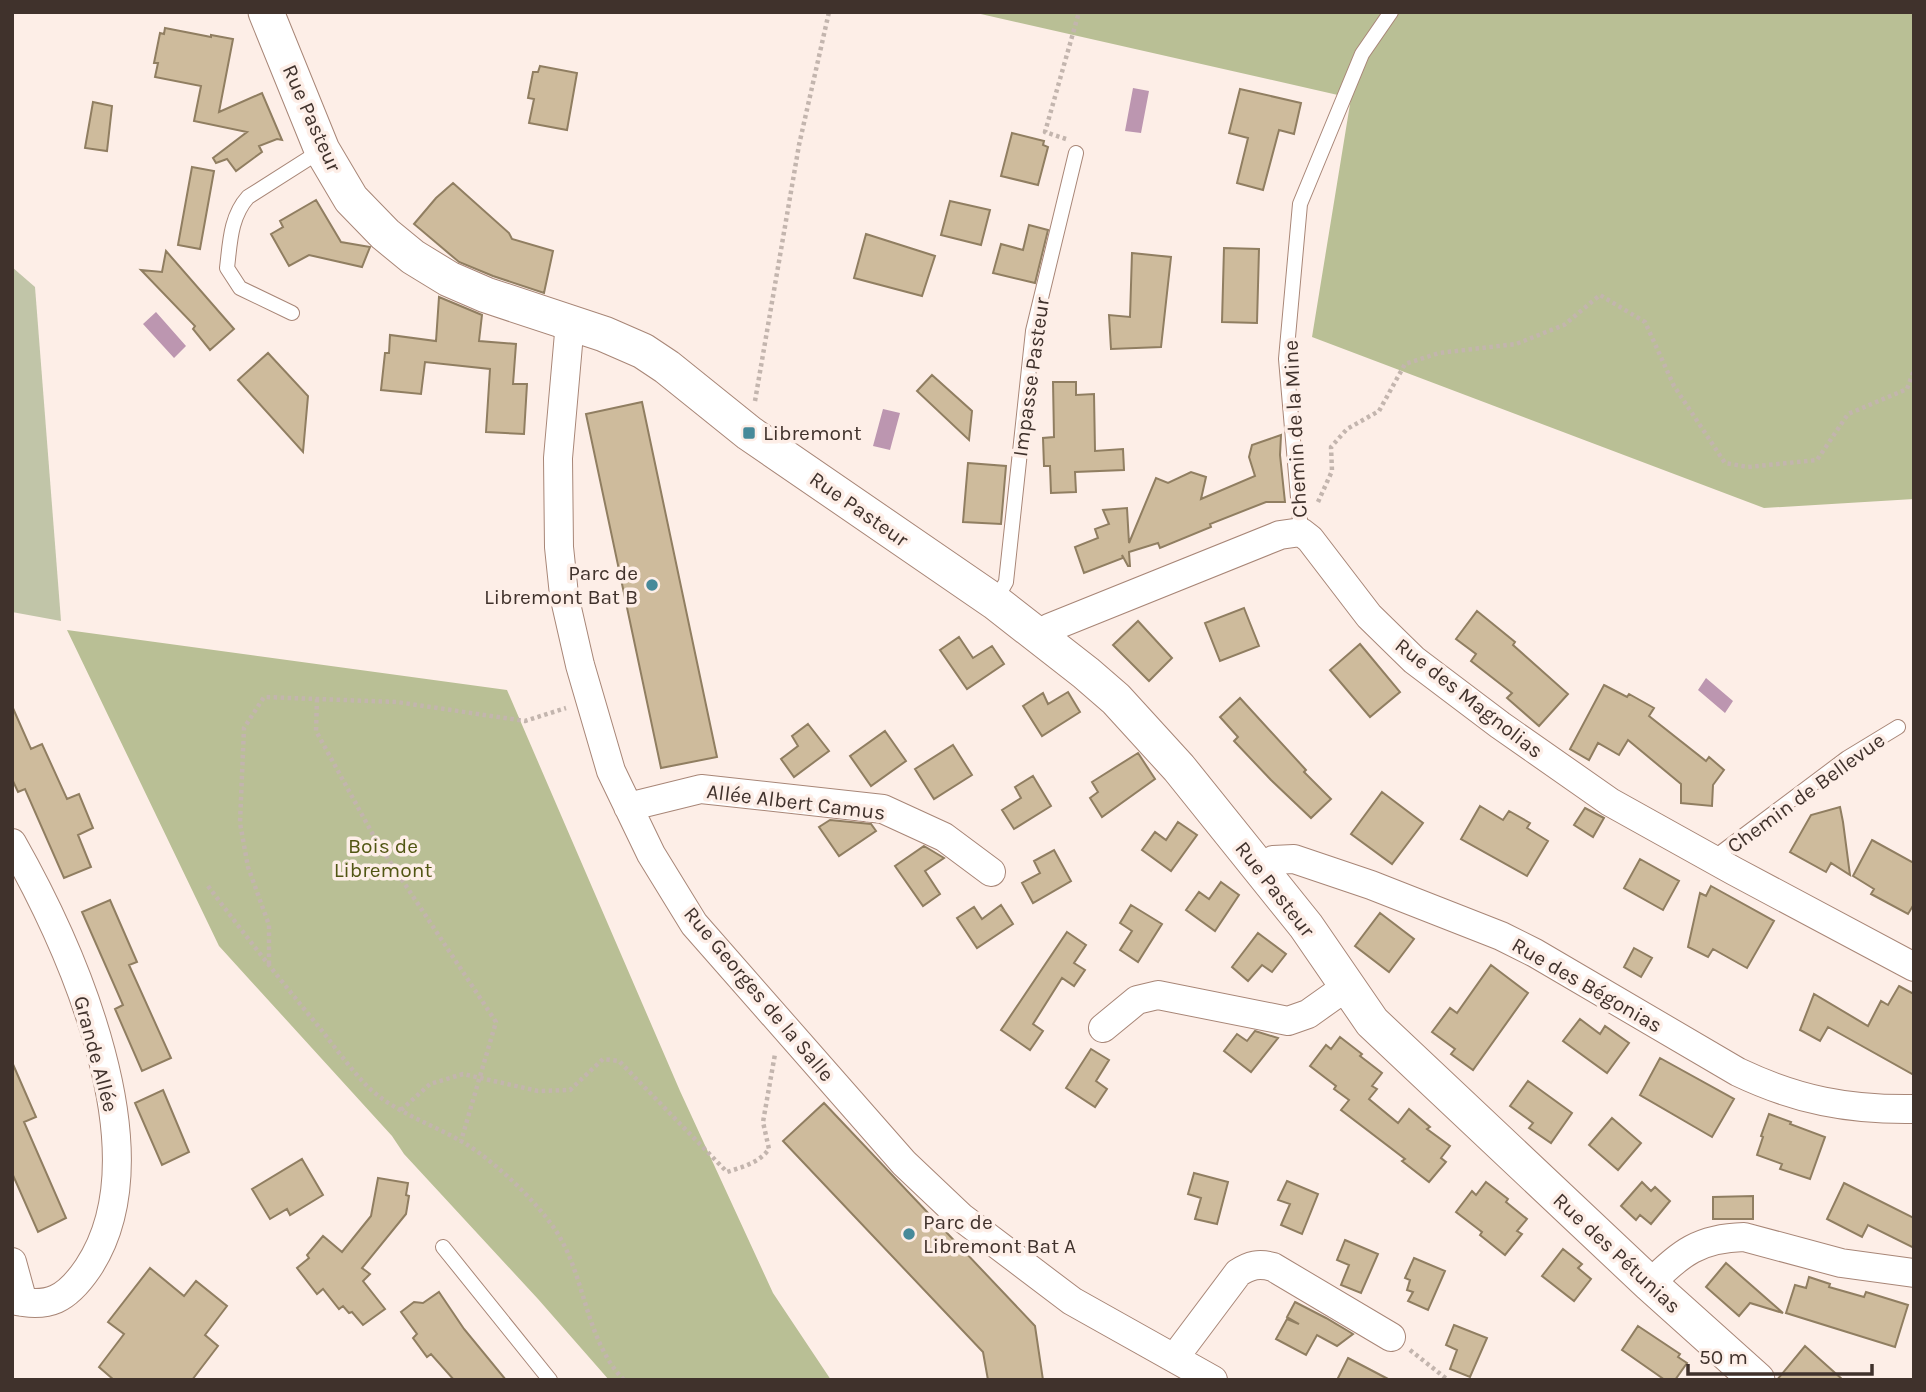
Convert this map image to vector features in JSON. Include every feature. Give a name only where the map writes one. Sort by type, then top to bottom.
[{"type":"street","name":"Rue Pasteur","points":[[266,12],[321,150],[351,199],[366,216],[413,257],[449,279],[486,295],[624,341],[643,351],[750,433],[995,603],[1041,638],[1116,699],[1179,768],[1307,926],[1372,1022],[1427,1075]]},
{"type":"street","name":"Rue Georges de la Salle","points":[[570,322],[559,447],[559,547],[564,595],[590,701],[611,771],[651,854],[694,923],[904,1163],[961,1217],[1072,1301],[1212,1379]]},
{"type":"street","points":[[1041,638],[1049,628],[1061,623],[1280,535],[1301,532]]},
{"type":"street","name":"Rue des Magnolias","points":[[1301,532],[1310,539],[1369,616],[1413,660],[1500,726],[1610,802],[1914,967]]},
{"type":"street","name":"Allée Albert Camus","points":[[628,807],[701,789],[883,809],[944,837],[991,872]]},
{"type":"street","name":"Grande Allée","points":[[12,843],[59,933],[80,991],[99,1047],[111,1095],[116,1139],[116,1182],[111,1216],[103,1242],[90,1265],[72,1289],[53,1302],[38,1304],[17,1301]]},
{"type":"street","name":"Rue des Bégonias","points":[[1260,869],[1273,860],[1294,859],[1370,885],[1501,936],[1535,953],[1738,1072],[1770,1087],[1839,1106],[1914,1109]]},
{"type":"street","points":[[1103,1028],[1137,1000],[1158,995],[1289,1021],[1308,1014],[1346,987]]},
{"type":"street","name":"Rue des Pétunias","points":[[1427,1075],[1650,1284],[1757,1380]]},
{"type":"street","points":[[1650,1284],[1691,1250],[1716,1239],[1729,1237],[1744,1237],[1841,1263],[1914,1273]]},
{"type":"street","points":[[12,1262],[17,1301]]},
{"type":"street","points":[[1175,1357],[1238,1273],[1261,1264],[1273,1267],[1391,1337]]},
{"type":"lane","name":"Chemin de la Mine","points":[[1301,532],[1286,359],[1300,204],[1362,54],[1391,12]]},
{"type":"lane","points":[[292,313],[240,288],[227,268],[234,220],[239,207],[248,197],[321,150]]},
{"type":"lane","name":"Impasse Pasteur","points":[[995,603],[1006,582],[1033,331],[1076,153]]},
{"type":"lane","name":"Chemin de Bellevue","points":[[1717,862],[1723,851],[1847,758],[1898,727]]},
{"type":"lane","points":[[443,1247],[550,1380]]},
{"type":"path","points":[[750,433],[799,145],[829,12]]},
{"type":"path","points":[[1076,153],[1071,141],[1045,132],[1079,12]]},
{"type":"path","points":[[1301,532],[1317,506],[1332,471],[1331,447],[1347,429],[1379,411],[1405,364],[1438,353],[1516,344],[1564,325],[1600,295],[1645,322],[1674,386],[1725,463],[1748,467],[1817,460],[1848,414],[1907,388],[1914,370]]},
{"type":"path","points":[[269,966],[269,925],[248,867],[240,823],[244,728],[264,697],[397,702],[525,721],[590,701]]},
{"type":"path","points":[[317,699],[316,731],[377,842],[496,1022],[461,1142]]},
{"type":"path","points":[[208,886],[269,966],[367,1085],[401,1110],[461,1142],[486,1159],[518,1187],[554,1228],[572,1261],[601,1347],[624,1380]]},
{"type":"path","points":[[401,1110],[430,1084],[463,1074],[538,1091],[570,1090],[603,1059],[619,1062],[727,1172],[749,1165],[769,1149],[763,1122],[776,1047],[786,1029]]},
{"type":"path","points":[[1391,1337],[1421,1357],[1448,1380]]},
{"type":"green space","points":[[972,12],[1914,12],[1914,499],[1764,508],[1312,337],[1351,98]]},
{"type":"green space","points":[[12,267],[35,287],[61,621],[12,612]]},
{"type":"green space","name":"Bois de Libremont","points":[[67,630],[507,690],[680,1091],[773,1293],[831,1380],[609,1380],[219,946]]},
{"type":"shaded area","points":[[1133,88],[1149,91],[1141,133],[1125,131]]},
{"type":"shaded area","points":[[156,312],[186,346],[174,358],[143,324]]},
{"type":"shaded area","points":[[883,409],[900,413],[890,450],[873,446]]},
{"type":"shaded area","points":[[1706,678],[1733,701],[1725,713],[1698,690]]},
{"type":"building","points":[[165,28],[233,39],[219,112],[262,93],[282,140],[277,139],[259,146],[262,152],[236,171],[227,159],[216,163],[213,158],[247,132],[194,121],[201,86],[155,77],[158,63],[154,63],[160,33],[164,34]]},
{"type":"building","points":[[540,66],[577,73],[567,130],[529,123],[534,99],[528,98],[533,72],[538,72]]},
{"type":"building","points":[[1240,89],[1301,103],[1294,134],[1279,130],[1263,190],[1237,183],[1248,138],[1229,133]]},
{"type":"building","points":[[93,102],[112,106],[107,151],[85,148]]},
{"type":"building","points":[[1012,133],[1044,141],[1043,145],[1048,147],[1038,185],[1001,176]]},
{"type":"building","points":[[192,167],[214,171],[200,249],[178,245]]},
{"type":"building","points":[[453,183],[509,233],[512,239],[553,251],[544,293],[459,262],[414,224]]},
{"type":"building","points":[[316,200],[341,242],[370,247],[362,267],[309,255],[289,266],[271,234],[283,227],[280,221]]},
{"type":"building","points":[[950,201],[990,210],[981,245],[941,235]]},
{"type":"building","points":[[1029,225],[1048,230],[1035,283],[993,273],[1001,244],[1023,250]]},
{"type":"building","points":[[866,234],[935,256],[922,296],[854,278]]},
{"type":"building","points":[[1224,248],[1259,249],[1257,323],[1222,322]]},
{"type":"building","points":[[166,251],[234,329],[210,350],[193,329],[195,326],[141,270],[162,272]]},
{"type":"building","points":[[1132,253],[1171,257],[1161,347],[1111,349],[1109,315],[1130,317]]},
{"type":"building","points":[[439,297],[482,315],[479,341],[516,344],[513,384],[527,384],[524,434],[486,432],[490,369],[425,362],[421,394],[381,390],[390,335],[436,341]]},
{"type":"building","points":[[268,353],[308,396],[303,452],[238,380]]},
{"type":"building","points":[[932,375],[972,411],[969,440],[917,391]]},
{"type":"building","points":[[1053,382],[1076,382],[1076,395],[1094,394],[1095,451],[1123,449],[1124,470],[1075,472],[1076,492],[1051,493],[1050,466],[1044,466],[1043,438],[1054,437]]},
{"type":"building","name":"Parc de Libremont Bat B","points":[[642,402],[717,757],[661,768],[586,414]]},
{"type":"building","points":[[1281,435],[1280,455],[1285,502],[1266,502],[1210,524],[1211,527],[1160,548],[1158,543],[1129,552],[1130,566],[1122,555],[1123,558],[1084,573],[1075,547],[1098,538],[1095,529],[1109,524],[1103,510],[1127,508],[1129,543],[1156,478],[1168,483],[1191,472],[1206,477],[1201,499],[1255,476],[1249,457],[1252,445]]},
{"type":"building","points":[[968,463],[1006,466],[1001,524],[963,522]]},
{"type":"building","points":[[1244,608],[1259,646],[1220,661],[1205,623]]},
{"type":"building","points":[[1477,611],[1515,642],[1513,645],[1568,694],[1539,726],[1507,698],[1512,693],[1471,661],[1476,654],[1456,639]]},
{"type":"building","points":[[1138,621],[1172,658],[1149,681],[1113,645]]},
{"type":"building","points":[[959,637],[973,658],[992,646],[1004,664],[967,689],[940,650]]},
{"type":"building","points":[[1360,644],[1400,692],[1370,717],[1330,670]]},
{"type":"building","points":[[1604,685],[1627,697],[1629,694],[1654,708],[1649,716],[1706,761],[1709,757],[1724,770],[1713,785],[1712,806],[1681,803],[1681,784],[1628,740],[1619,755],[1598,743],[1589,760],[1570,749]]},
{"type":"building","points":[[1068,692],[1080,712],[1042,736],[1023,706],[1043,693],[1048,704]]},
{"type":"building","points":[[1240,698],[1331,799],[1311,818],[1234,741],[1238,737],[1220,717]]},
{"type":"building","points":[[12,706],[31,749],[42,744],[67,799],[79,794],[93,828],[78,835],[91,867],[64,878],[25,789],[18,792],[12,779]]},
{"type":"building","points":[[808,724],[829,751],[794,777],[781,759],[798,746],[792,736]]},
{"type":"building","points":[[885,731],[906,761],[871,786],[850,756]]},
{"type":"building","points":[[953,745],[972,775],[934,799],[915,769]]},
{"type":"building","points":[[1138,753],[1155,779],[1102,817],[1090,798],[1098,792],[1092,782]]},
{"type":"building","points":[[1033,776],[1051,806],[1014,829],[1002,810],[1021,798],[1015,787]]},
{"type":"building","points":[[1382,792],[1423,823],[1392,864],[1351,834]]},
{"type":"building","points":[[1480,806],[1503,820],[1509,811],[1530,823],[1527,828],[1548,841],[1527,876],[1461,839]]},
{"type":"building","points":[[1840,807],[1850,875],[1831,863],[1826,872],[1790,852],[1811,815]]},
{"type":"building","points":[[1585,808],[1604,818],[1593,837],[1574,825]]},
{"type":"building","points":[[830,820],[871,824],[876,831],[839,856],[819,827]]},
{"type":"building","points":[[1178,822],[1197,835],[1171,871],[1142,850],[1155,832],[1166,840]]},
{"type":"building","points":[[1872,840],[1914,863],[1914,904],[1908,914],[1871,894],[1874,889],[1853,876]]},
{"type":"building","points":[[924,846],[944,858],[925,871],[940,894],[923,906],[895,866]]},
{"type":"building","points":[[1054,850],[1071,881],[1033,903],[1022,883],[1040,873],[1034,861]]},
{"type":"building","points":[[1640,859],[1679,881],[1663,910],[1624,888]]},
{"type":"building","points":[[1221,882],[1239,895],[1215,931],[1186,910],[1199,892],[1209,899]]},
{"type":"building","points":[[1711,886],[1774,921],[1747,968],[1713,949],[1708,957],[1688,947],[1700,893],[1706,896]]},
{"type":"building","points":[[110,900],[137,962],[129,965],[171,1058],[142,1071],[115,1009],[123,1005],[82,912]]},
{"type":"building","points":[[1001,905],[1013,924],[977,948],[957,918],[974,907],[982,919]]},
{"type":"building","points":[[1131,905],[1162,924],[1138,962],[1120,950],[1132,931],[1120,923]]},
{"type":"building","points":[[1380,913],[1414,939],[1389,972],[1355,946]]},
{"type":"building","points":[[1067,932],[1086,945],[1074,963],[1085,970],[1074,986],[1062,978],[1033,1024],[1043,1031],[1030,1050],[1001,1030]]},
{"type":"building","points":[[1258,933],[1286,954],[1272,972],[1262,965],[1248,981],[1232,967]]},
{"type":"building","points":[[1634,948],[1652,958],[1641,977],[1624,967]]},
{"type":"building","points":[[1491,965],[1528,993],[1473,1070],[1451,1054],[1455,1049],[1432,1032],[1450,1008],[1457,1013]]},
{"type":"building","points":[[1899,986],[1914,994],[1914,1075],[1828,1027],[1820,1041],[1800,1030],[1814,994],[1868,1026],[1881,1001],[1888,1005]]},
{"type":"building","points":[[1580,1019],[1600,1034],[1605,1026],[1629,1043],[1607,1073],[1563,1041]]},
{"type":"building","points":[[1255,1031],[1278,1038],[1251,1072],[1224,1051],[1237,1034],[1247,1041]]},
{"type":"building","points":[[1340,1037],[1382,1073],[1372,1086],[1377,1089],[1369,1099],[1398,1123],[1409,1109],[1430,1127],[1427,1129],[1450,1146],[1441,1158],[1446,1162],[1429,1182],[1402,1161],[1405,1159],[1341,1110],[1349,1100],[1310,1066],[1326,1045],[1331,1049]]},
{"type":"building","points":[[1091,1049],[1109,1060],[1096,1081],[1107,1089],[1095,1107],[1066,1088]]},
{"type":"building","points":[[1660,1058],[1734,1099],[1712,1137],[1640,1095]]},
{"type":"building","points":[[12,1062],[36,1117],[24,1122],[66,1218],[38,1232],[12,1173]]},
{"type":"building","points":[[1528,1081],[1572,1113],[1551,1143],[1529,1128],[1533,1123],[1510,1106]]},
{"type":"building","points":[[163,1090],[189,1152],[162,1165],[135,1103]]},
{"type":"building","name":"Parc de Libremont Bat A","points":[[824,1103],[1035,1326],[1043,1380],[988,1380],[983,1352],[783,1141]]},
{"type":"building","points":[[1769,1114],[1825,1137],[1810,1179],[1780,1169],[1782,1164],[1757,1155]]},
{"type":"building","points":[[1612,1118],[1641,1143],[1618,1170],[1589,1145]]},
{"type":"building","points":[[302,1159],[323,1195],[290,1215],[287,1209],[270,1219],[252,1189]]},
{"type":"building","points":[[1194,1173],[1228,1182],[1217,1224],[1195,1219],[1201,1198],[1188,1194]]},
{"type":"building","points":[[378,1178],[408,1183],[406,1195],[409,1196],[406,1214],[362,1268],[370,1274],[363,1281],[385,1309],[363,1325],[343,1306],[339,1309],[323,1289],[317,1294],[297,1268],[309,1258],[307,1255],[323,1236],[342,1252],[371,1216]]},
{"type":"building","points":[[1287,1181],[1318,1194],[1302,1234],[1281,1225],[1290,1204],[1278,1200]]},
{"type":"building","points":[[1486,1182],[1508,1199],[1506,1202],[1527,1219],[1517,1231],[1522,1234],[1505,1255],[1480,1235],[1482,1232],[1456,1212],[1472,1191],[1476,1195]]},
{"type":"building","points":[[1642,1182],[1651,1191],[1655,1187],[1670,1201],[1651,1224],[1640,1215],[1636,1220],[1621,1206]]},
{"type":"building","points":[[1844,1183],[1914,1218],[1914,1248],[1868,1225],[1862,1237],[1827,1219]]},
{"type":"building","points":[[1753,1196],[1753,1219],[1713,1219],[1713,1197]]},
{"type":"building","points":[[1345,1240],[1378,1254],[1361,1293],[1341,1285],[1349,1265],[1337,1260]]},
{"type":"building","points":[[1563,1249],[1582,1264],[1578,1268],[1591,1279],[1574,1301],[1542,1276]]},
{"type":"building","points":[[1414,1258],[1445,1271],[1428,1310],[1408,1301],[1413,1292],[1407,1290],[1410,1280],[1405,1278]]},
{"type":"building","points":[[1726,1263],[1783,1313],[1750,1303],[1739,1316],[1706,1287]]},
{"type":"building","points":[[150,1268],[184,1296],[196,1281],[227,1306],[205,1335],[218,1346],[192,1380],[114,1380],[99,1367],[124,1334],[108,1322]]},
{"type":"building","points":[[1809,1277],[1830,1284],[1829,1287],[1864,1297],[1866,1292],[1908,1305],[1895,1347],[1786,1313],[1795,1285],[1806,1288]]},
{"type":"building","points":[[439,1292],[464,1329],[506,1380],[454,1380],[431,1354],[427,1357],[413,1338],[417,1334],[401,1312],[414,1302],[423,1303]]},
{"type":"building","points":[[1295,1302],[1353,1334],[1337,1346],[1317,1335],[1306,1355],[1276,1339],[1287,1319],[1299,1324],[1287,1317]]},
{"type":"building","points":[[1454,1325],[1487,1338],[1470,1377],[1450,1369],[1457,1350],[1446,1345]]},
{"type":"building","points":[[1638,1326],[1680,1354],[1678,1357],[1687,1363],[1675,1380],[1665,1380],[1622,1350]]},
{"type":"building","points":[[1805,1346],[1843,1380],[1777,1380]]},
{"type":"building","points":[[1348,1358],[1390,1380],[1337,1380]]},
{"type":"place","name":"Libremont","points":[[749,433]]},
{"type":"place","name":"Parc de Libremont Bat B","points":[[652,585]]},
{"type":"place","name":"Parc de Libremont Bat A","points":[[909,1234]]}]
